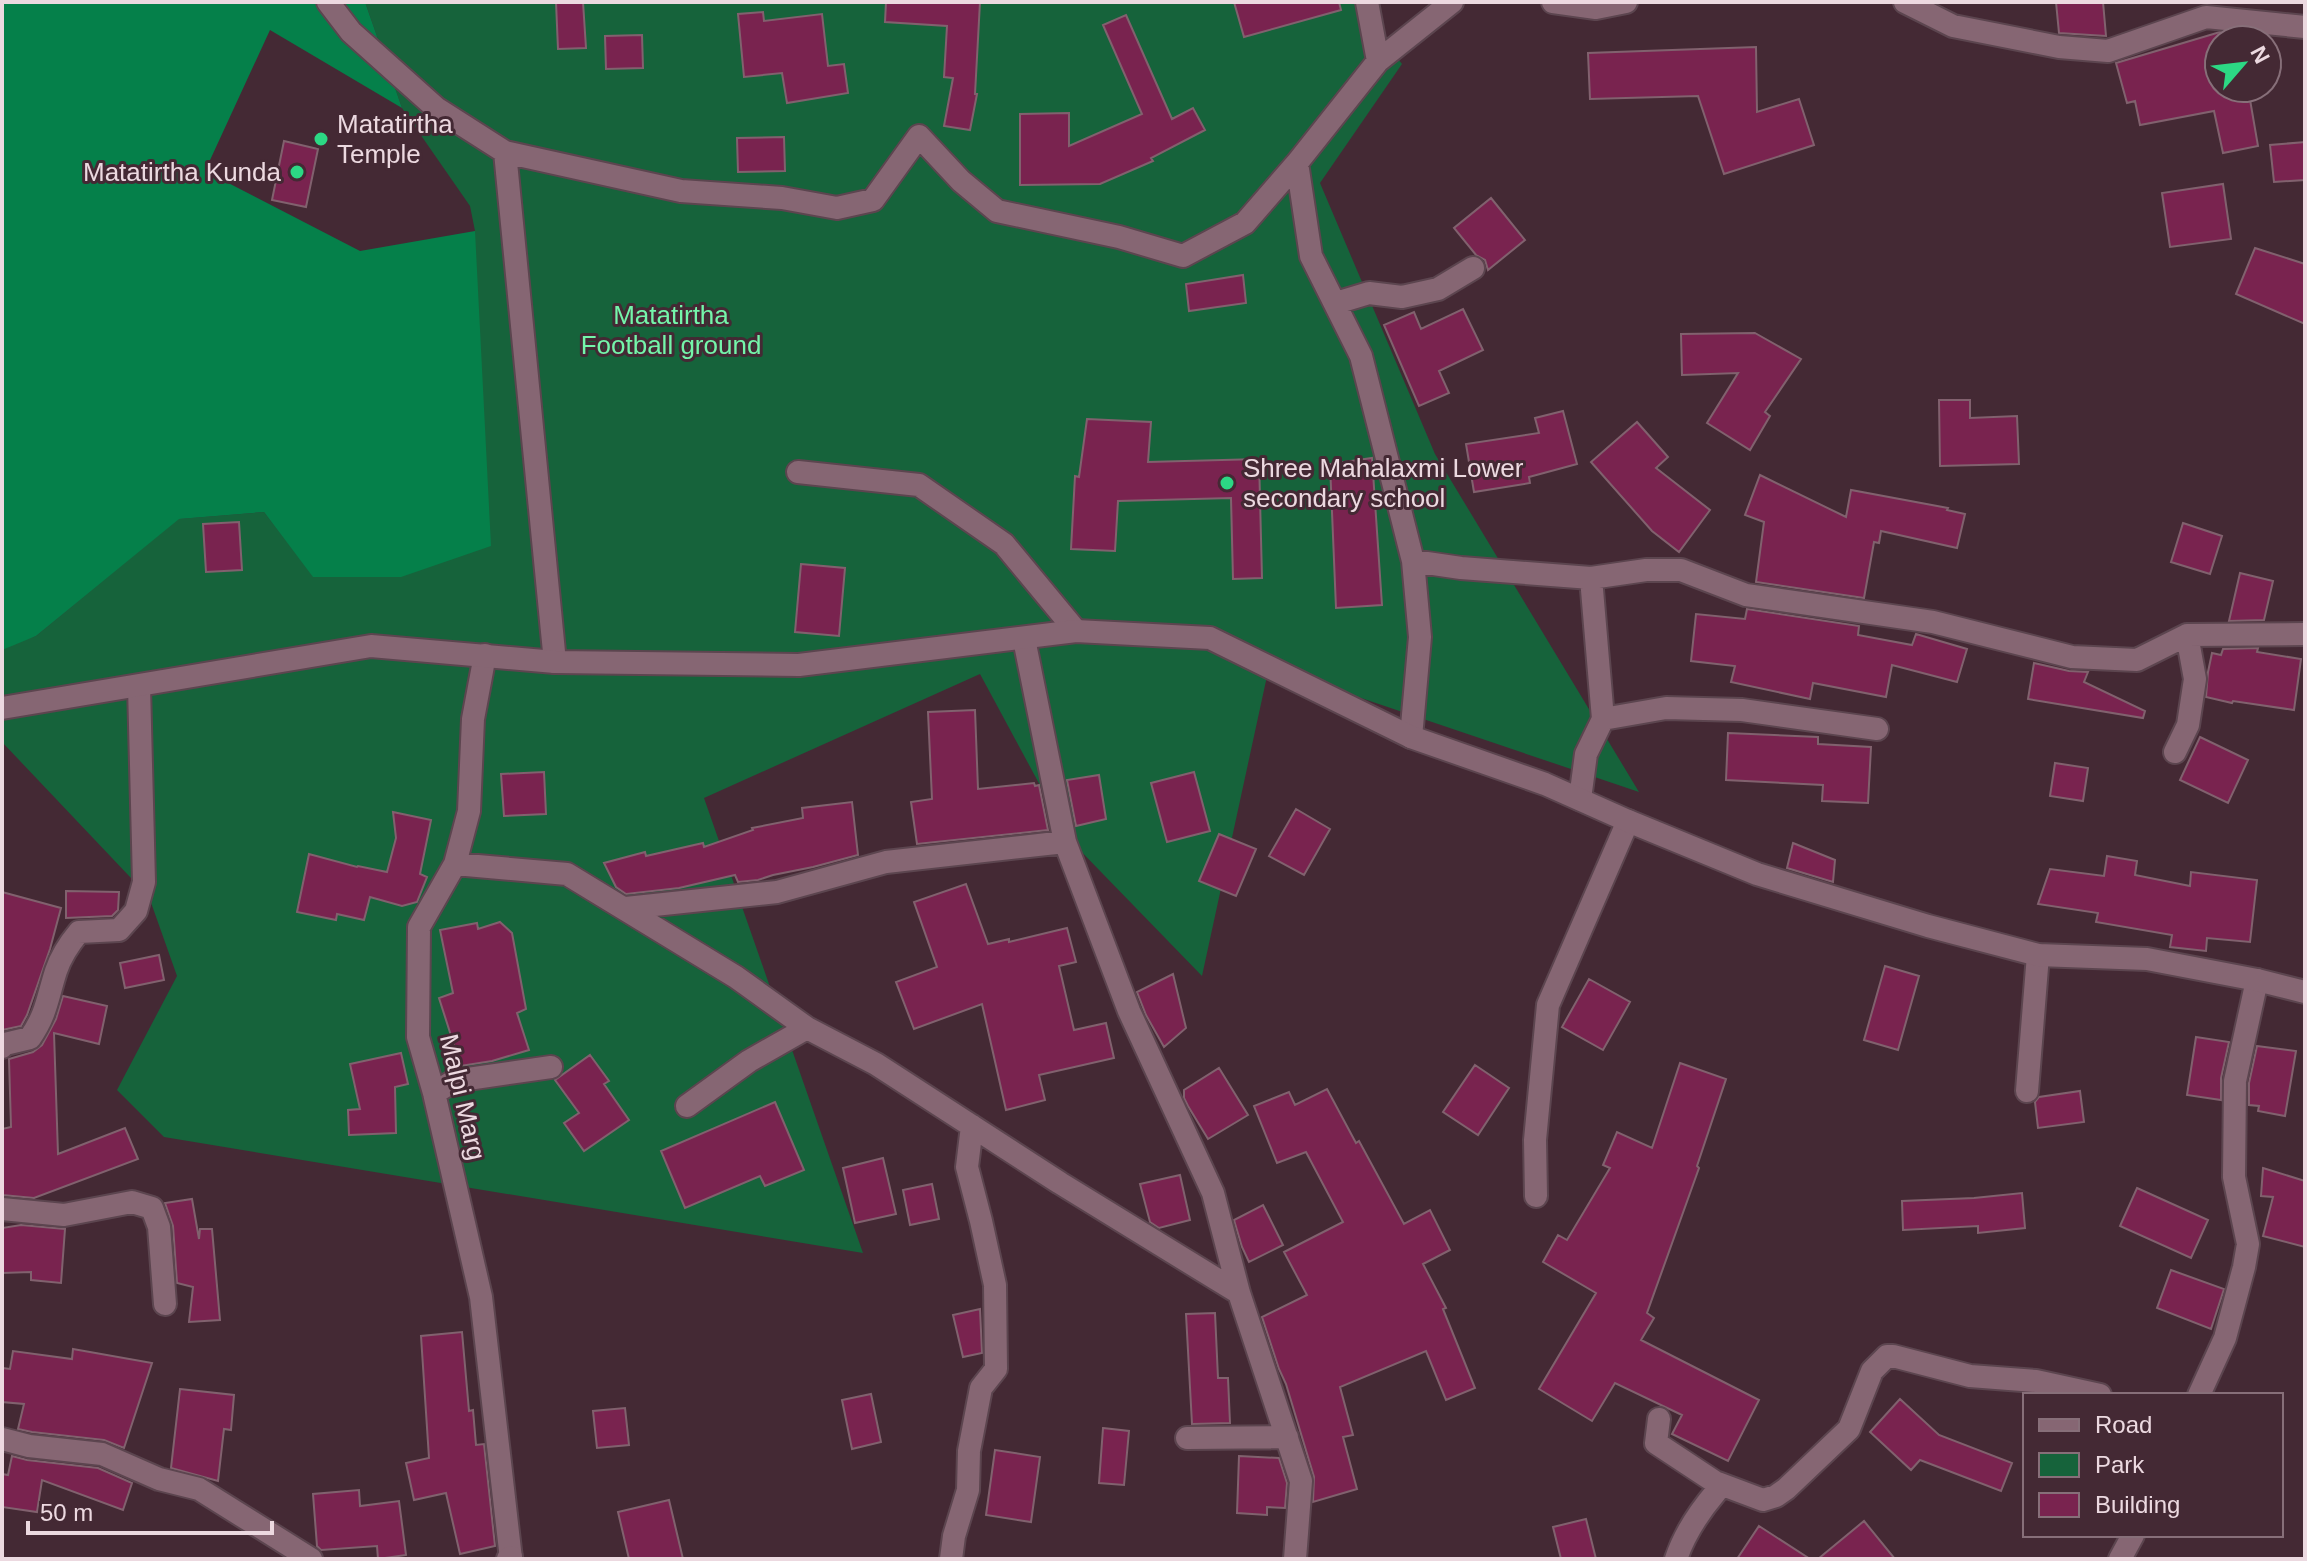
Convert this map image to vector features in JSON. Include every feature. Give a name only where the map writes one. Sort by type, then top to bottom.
[{"type":"street","points":[[328,2],[351,32],[436,108],[505,152],[681,191],[782,198],[837,208],[873,200],[919,136],[961,181],[997,211],[1119,237],[1183,256],[1245,223],[1378,61],[1452,2]]},
{"type":"street","points":[[1367,2],[1378,61]]},
{"type":"street","points":[[1553,2],[1596,8],[1624,2]]},
{"type":"street","points":[[1905,2],[1953,26],[2059,47],[2108,51],[2206,17],[2305,27]]},
{"type":"street","points":[[505,152],[555,662]]},
{"type":"street","points":[[1297,163],[1311,256],[1361,356],[1413,561],[1420,637],[1411,737]]},
{"type":"street","points":[[1336,303],[1369,293],[1402,297],[1438,289],[1473,268]]},
{"type":"street","points":[[798,472],[919,485],[1004,544],[1076,631]]},
{"type":"street","points":[[1413,561],[1461,568],[1591,578],[1646,570],[1681,570],[1746,595],[1933,622],[2072,657],[2137,660],[2187,635],[2305,634]]},
{"type":"street","points":[[1580,799],[1586,754],[1603,719],[1591,578]]},
{"type":"street","points":[[2,708],[371,646],[555,662],[799,665],[1076,631],[1210,638],[1411,737],[1545,784],[1757,874],[1928,926],[2038,955],[2147,959],[2305,992]]},
{"type":"street","points":[[2175,752],[2188,725],[2195,679],[2187,635]]},
{"type":"street","points":[[1024,639],[1065,842],[1129,1011],[1213,1193],[1239,1293],[1301,1481],[1295,1559]]},
{"type":"street","name":"Malpi Marg","points":[[485,655],[473,719],[469,811],[455,864],[419,927],[418,1037],[481,1297],[510,1558]]},
{"type":"street","points":[[2,1047],[30,1038],[43,1020],[56,970],[65,950],[79,932],[119,930],[136,911],[144,882],[139,686]]},
{"type":"street","points":[[1603,719],[1666,708],[1742,710],[1877,729]]},
{"type":"street","points":[[1536,1196],[1535,1140],[1548,1005],[1628,821]]},
{"type":"street","points":[[626,908],[777,892],[886,862],[1065,842]]},
{"type":"street","points":[[455,864],[567,874],[736,977],[807,1028],[876,1064],[1060,1183],[1239,1293]]},
{"type":"street","points":[[2027,1091],[2038,955]]},
{"type":"street","points":[[2200,1393],[2225,1338],[2248,1244],[2234,1177],[2235,1081],[2257,980]]},
{"type":"street","points":[[687,1106],[749,1061],[807,1028]]},
{"type":"street","points":[[434,1093],[454,1081],[551,1067]]},
{"type":"street","points":[[951,1559],[954,1536],[968,1490],[969,1451],[981,1388],[996,1369],[995,1285],[967,1167],[972,1126]]},
{"type":"street","points":[[2,1209],[64,1215],[132,1202],[152,1208],[159,1227],[165,1304]]},
{"type":"street","points":[[1659,1419],[1656,1443],[1715,1482],[1763,1500],[1786,1489],[1849,1429],[1872,1371],[1887,1356],[1970,1376],[2036,1381],[2091,1393]]},
{"type":"street","points":[[1187,1438],[1287,1437]]},
{"type":"street","points":[[2,1439],[29,1446],[102,1454],[159,1479],[199,1489],[311,1559]]},
{"type":"street","points":[[1676,1559],[1689,1532],[1716,1492],[1715,1482]]},
{"type":"street","points":[[2120,1559],[2132,1537]]},
{"type":"green space","points":[[2,2],[365,2],[402,108],[270,30],[205,171],[360,251],[475,231],[491,546],[401,577],[313,577],[264,512],[179,519],[36,636],[2,650]]},
{"type":"green space","name":"Matatirtha Football ground","points":[[365,2],[1354,2],[1402,64],[1320,183],[1435,454],[1639,792],[1269,667],[1202,976],[1069,839],[980,674],[704,798],[863,1253],[164,1137],[117,1090],[177,976],[149,897],[2,742],[2,648],[36,636],[178,519],[264,512],[313,576],[475,231],[470,206],[402,108]]},
{"type":"building","points":[[556,2],[583,2],[586,48],[558,49]]},
{"type":"building","points":[[886,2],[980,2],[977,94],[970,130],[944,126],[953,78],[944,77],[947,26],[885,22]]},
{"type":"building","points":[[1234,2],[1339,2],[1341,10],[1244,37]]},
{"type":"building","points":[[2056,2],[2103,2],[2106,36],[2059,33]]},
{"type":"building","points":[[763,12],[764,21],[822,14],[828,66],[844,64],[848,93],[787,103],[782,73],[744,77],[738,14]]},
{"type":"building","points":[[1126,15],[1172,119],[1193,108],[1205,130],[1151,158],[1153,161],[1100,184],[1020,185],[1020,114],[1069,113],[1069,146],[1142,114],[1103,25]]},
{"type":"building","points":[[642,35],[643,68],[606,69],[605,36]]},
{"type":"building","points":[[2203,37],[2203,104],[2251,104],[2258,146],[2223,153],[2214,111],[2140,125],[2135,101],[2127,103],[2116,63]]},
{"type":"building","points":[[1756,47],[1757,112],[1799,99],[1814,145],[1724,174],[1698,96],[1590,99],[1588,53]]},
{"type":"building","points":[[784,137],[785,171],[738,172],[737,138]]},
{"type":"building","points":[[284,141],[318,149],[306,207],[272,200]]},
{"type":"building","points":[[2305,142],[2305,180],[2274,182],[2270,145]]},
{"type":"building","points":[[2223,184],[2231,239],[2170,247],[2162,193]]},
{"type":"building","points":[[1491,198],[1525,240],[1488,270],[1485,260],[1476,255],[1454,228]]},
{"type":"building","points":[[2255,248],[2305,264],[2305,324],[2236,294]]},
{"type":"building","points":[[1243,275],[1246,303],[1189,311],[1186,284]]},
{"type":"building","points":[[1463,309],[1483,350],[1439,371],[1449,393],[1419,406],[1384,325],[1414,312],[1421,329]]},
{"type":"building","points":[[1755,333],[1801,359],[1765,412],[1770,416],[1750,450],[1707,423],[1738,373],[1682,375],[1681,334]]},
{"type":"building","points":[[1939,400],[1970,400],[1970,418],[2017,416],[2019,464],[1940,466]]},
{"type":"building","points":[[1563,411],[1577,464],[1529,477],[1530,483],[1474,492],[1466,444],[1539,433],[1535,418]]},
{"type":"building","points":[[1087,419],[1151,422],[1148,462],[1259,459],[1262,578],[1233,579],[1231,498],[1118,501],[1115,551],[1071,549],[1075,476],[1079,477]]},
{"type":"building","points":[[1637,422],[1668,457],[1656,468],[1710,510],[1679,552],[1652,531],[1591,462]]},
{"type":"building","points":[[1372,458],[1382,605],[1336,608],[1330,464]]},
{"type":"building","points":[[1760,475],[1846,517],[1851,490],[1965,514],[1957,548],[1881,531],[1879,543],[1874,542],[1864,598],[1756,582],[1764,522],[1745,515]]},
{"type":"building","points":[[239,522],[242,570],[206,572],[203,524]]},
{"type":"building","points":[[2183,523],[2222,536],[2210,574],[2171,562]]},
{"type":"building","points":[[801,564],[845,568],[839,636],[795,632]]},
{"type":"building","points":[[2240,573],[2273,581],[2264,620],[2229,621]]},
{"type":"building","points":[[1747,609],[1859,626],[1858,635],[1912,645],[1916,634],[1967,649],[1957,682],[1892,665],[1886,697],[1813,683],[1810,699],[1731,682],[1735,666],[1691,661],[1696,614],[1745,619]]},
{"type":"building","points":[[2258,648],[2257,652],[2301,659],[2294,710],[2206,697],[2212,653],[2221,655],[2223,649]]},
{"type":"building","points":[[2034,663],[2088,672],[2084,682],[2145,711],[2143,718],[2028,699]]},
{"type":"building","points":[[975,710],[978,789],[1039,785],[1048,830],[917,844],[911,802],[932,799],[928,712]]},
{"type":"building","points":[[1728,733],[1818,737],[1818,744],[1871,747],[1868,803],[1822,801],[1823,785],[1726,780]]},
{"type":"building","points":[[2200,737],[2248,760],[2228,803],[2180,780]]},
{"type":"building","points":[[2055,763],[2088,768],[2083,801],[2050,796]]},
{"type":"building","points":[[544,772],[546,814],[504,816],[501,774]]},
{"type":"building","points":[[1194,772],[1210,831],[1167,842],[1151,783]]},
{"type":"building","points":[[1099,775],[1106,819],[1076,826],[1067,780]]},
{"type":"building","points":[[852,802],[858,855],[813,867],[758,880],[738,882],[735,875],[679,888],[626,894],[616,887],[604,863],[645,852],[646,856],[703,843],[704,847],[752,828],[803,818],[802,808]]},
{"type":"building","points":[[1296,809],[1330,829],[1304,875],[1269,856]]},
{"type":"building","points":[[393,812],[431,820],[420,874],[427,877],[417,902],[402,906],[370,897],[364,920],[337,914],[336,920],[297,912],[309,854],[387,872],[396,838]]},
{"type":"building","points":[[1219,834],[1256,849],[1236,896],[1199,881]]},
{"type":"building","points":[[1793,843],[1835,860],[1833,882],[1787,868]]},
{"type":"building","points":[[2107,856],[2137,861],[2135,875],[2190,886],[2191,872],[2257,880],[2250,942],[2207,938],[2206,951],[2170,947],[2172,935],[2096,922],[2098,913],[2038,904],[2050,869],[2104,876]]},
{"type":"building","points":[[966,884],[988,944],[1067,928],[1076,962],[1059,966],[1074,1030],[1106,1023],[1114,1058],[1039,1075],[1045,1100],[1006,1110],[982,1004],[914,1029],[896,982],[937,967],[914,902]]},
{"type":"building","points":[[66,891],[119,892],[118,910],[112,916],[66,918]]},
{"type":"building","points":[[2,892],[61,908],[27,1015],[21,1026],[2,1030]]},
{"type":"building","points":[[500,922],[512,933],[526,1009],[517,1013],[529,1050],[492,1061],[454,1067],[448,1047],[454,1045],[439,998],[453,993],[440,930],[477,923],[478,929]]},
{"type":"building","points":[[159,955],[164,980],[125,988],[120,963]]},
{"type":"building","points":[[1885,966],[1919,976],[1898,1050],[1864,1040]]},
{"type":"building","points":[[1173,974],[1186,1028],[1164,1047],[1137,992]]},
{"type":"building","points":[[1589,979],[1630,1002],[1603,1050],[1562,1027]]},
{"type":"building","points":[[63,996],[107,1006],[99,1044],[54,1033],[58,1154],[125,1128],[138,1159],[34,1198],[2,1195],[2,1129],[11,1127],[9,1059],[33,1052],[42,1045],[56,1019]]},
{"type":"building","points":[[2196,1037],[2229,1042],[2221,1078],[2221,1100],[2187,1095]]},
{"type":"building","points":[[2257,1046],[2296,1051],[2285,1116],[2258,1111],[2259,1106],[2249,1105],[2249,1083]]},
{"type":"building","points":[[401,1053],[408,1084],[395,1087],[396,1133],[349,1135],[348,1110],[360,1109],[350,1064]]},
{"type":"building","points":[[590,1055],[609,1081],[604,1084],[629,1120],[584,1151],[564,1123],[579,1113],[555,1080]]},
{"type":"building","points":[[1680,1063],[1726,1079],[1697,1166],[1699,1168],[1647,1313],[1654,1318],[1641,1340],[1759,1400],[1728,1461],[1672,1434],[1682,1415],[1615,1383],[1592,1421],[1539,1389],[1596,1293],[1543,1262],[1558,1235],[1567,1240],[1610,1168],[1603,1165],[1617,1132],[1652,1148]]},
{"type":"building","points":[[1475,1065],[1509,1088],[1478,1135],[1443,1112]]},
{"type":"building","points":[[1219,1068],[1248,1115],[1208,1139],[1184,1098],[1184,1090]]},
{"type":"building","points":[[1327,1089],[1404,1224],[1430,1210],[1450,1250],[1423,1264],[1446,1308],[1443,1309],[1475,1388],[1446,1400],[1426,1351],[1340,1387],[1353,1435],[1343,1437],[1357,1489],[1313,1502],[1314,1477],[1262,1317],[1307,1295],[1284,1252],[1343,1222],[1306,1152],[1277,1163],[1254,1106],[1289,1092],[1295,1105]]},
{"type":"building","points":[[2080,1091],[2084,1122],[2038,1128],[2035,1102],[2039,1097]]},
{"type":"building","points":[[775,1102],[804,1170],[765,1186],[760,1176],[685,1208],[661,1151]]},
{"type":"building","points":[[883,1158],[896,1214],[855,1223],[843,1168]]},
{"type":"building","points":[[2263,1168],[2305,1181],[2305,1247],[2263,1236],[2273,1197],[2261,1196]]},
{"type":"building","points":[[1180,1175],[1190,1220],[1159,1228],[1150,1222],[1140,1184]]},
{"type":"building","points":[[932,1184],[939,1219],[910,1225],[903,1190]]},
{"type":"building","points":[[2137,1188],[2208,1220],[2191,1258],[2120,1226]]},
{"type":"building","points":[[2022,1193],[2025,1228],[1978,1233],[1978,1226],[1903,1230],[1902,1201]]},
{"type":"building","points":[[192,1199],[199,1239],[200,1229],[212,1229],[220,1320],[189,1322],[193,1287],[177,1283],[173,1226],[165,1203]]},
{"type":"building","points":[[1263,1205],[1283,1245],[1249,1262],[1234,1220]]},
{"type":"building","points":[[21,1225],[65,1229],[61,1283],[31,1280],[31,1272],[2,1273],[2,1228]]},
{"type":"building","points":[[2171,1270],[2224,1289],[2211,1329],[2157,1308]]},
{"type":"building","points":[[980,1309],[982,1353],[963,1357],[953,1315]]},
{"type":"building","points":[[1215,1313],[1218,1378],[1228,1378],[1230,1423],[1192,1424],[1186,1314]]},
{"type":"building","points":[[462,1332],[469,1411],[473,1410],[476,1445],[484,1444],[495,1546],[460,1554],[446,1493],[414,1500],[406,1463],[429,1458],[421,1336]]},
{"type":"building","points":[[73,1349],[152,1363],[124,1448],[104,1440],[18,1429],[24,1404],[2,1402],[2,1368],[10,1369],[13,1351],[72,1359]]},
{"type":"building","points":[[180,1389],[234,1395],[231,1430],[224,1429],[218,1481],[171,1468]]},
{"type":"building","points":[[871,1394],[881,1442],[852,1449],[842,1400]]},
{"type":"building","points":[[1900,1399],[1939,1435],[2012,1463],[2001,1491],[1920,1460],[1911,1470],[1870,1432]]},
{"type":"building","points":[[625,1408],[629,1445],[597,1448],[593,1411]]},
{"type":"building","points":[[1103,1428],[1129,1431],[1124,1485],[1099,1483]]},
{"type":"building","points":[[995,1450],[1040,1457],[1031,1522],[986,1515]]},
{"type":"building","points":[[12,1456],[98,1468],[132,1483],[123,1510],[42,1480],[37,1512],[2,1507],[2,1474],[8,1475]]},
{"type":"building","points":[[1239,1456],[1279,1458],[1287,1483],[1285,1508],[1267,1507],[1267,1515],[1237,1513]]},
{"type":"building","points":[[359,1490],[360,1506],[399,1501],[406,1555],[378,1559],[377,1546],[321,1550],[317,1546],[313,1494]]},
{"type":"building","points":[[669,1500],[683,1559],[629,1559],[618,1512]]},
{"type":"building","points":[[1586,1519],[1596,1559],[1561,1559],[1553,1527]]},
{"type":"building","points":[[1864,1521],[1895,1559],[1818,1559]]},
{"type":"building","points":[[1759,1526],[1810,1559],[1737,1559]]},
{"type":"place","name":"Matatirtha Temple","points":[[321,139]]},
{"type":"place","name":"Matatirtha Kunda","points":[[297,172]]},
{"type":"place","name":"Shree Mahalaxmi Lower secondary school","points":[[1227,483]]}]
